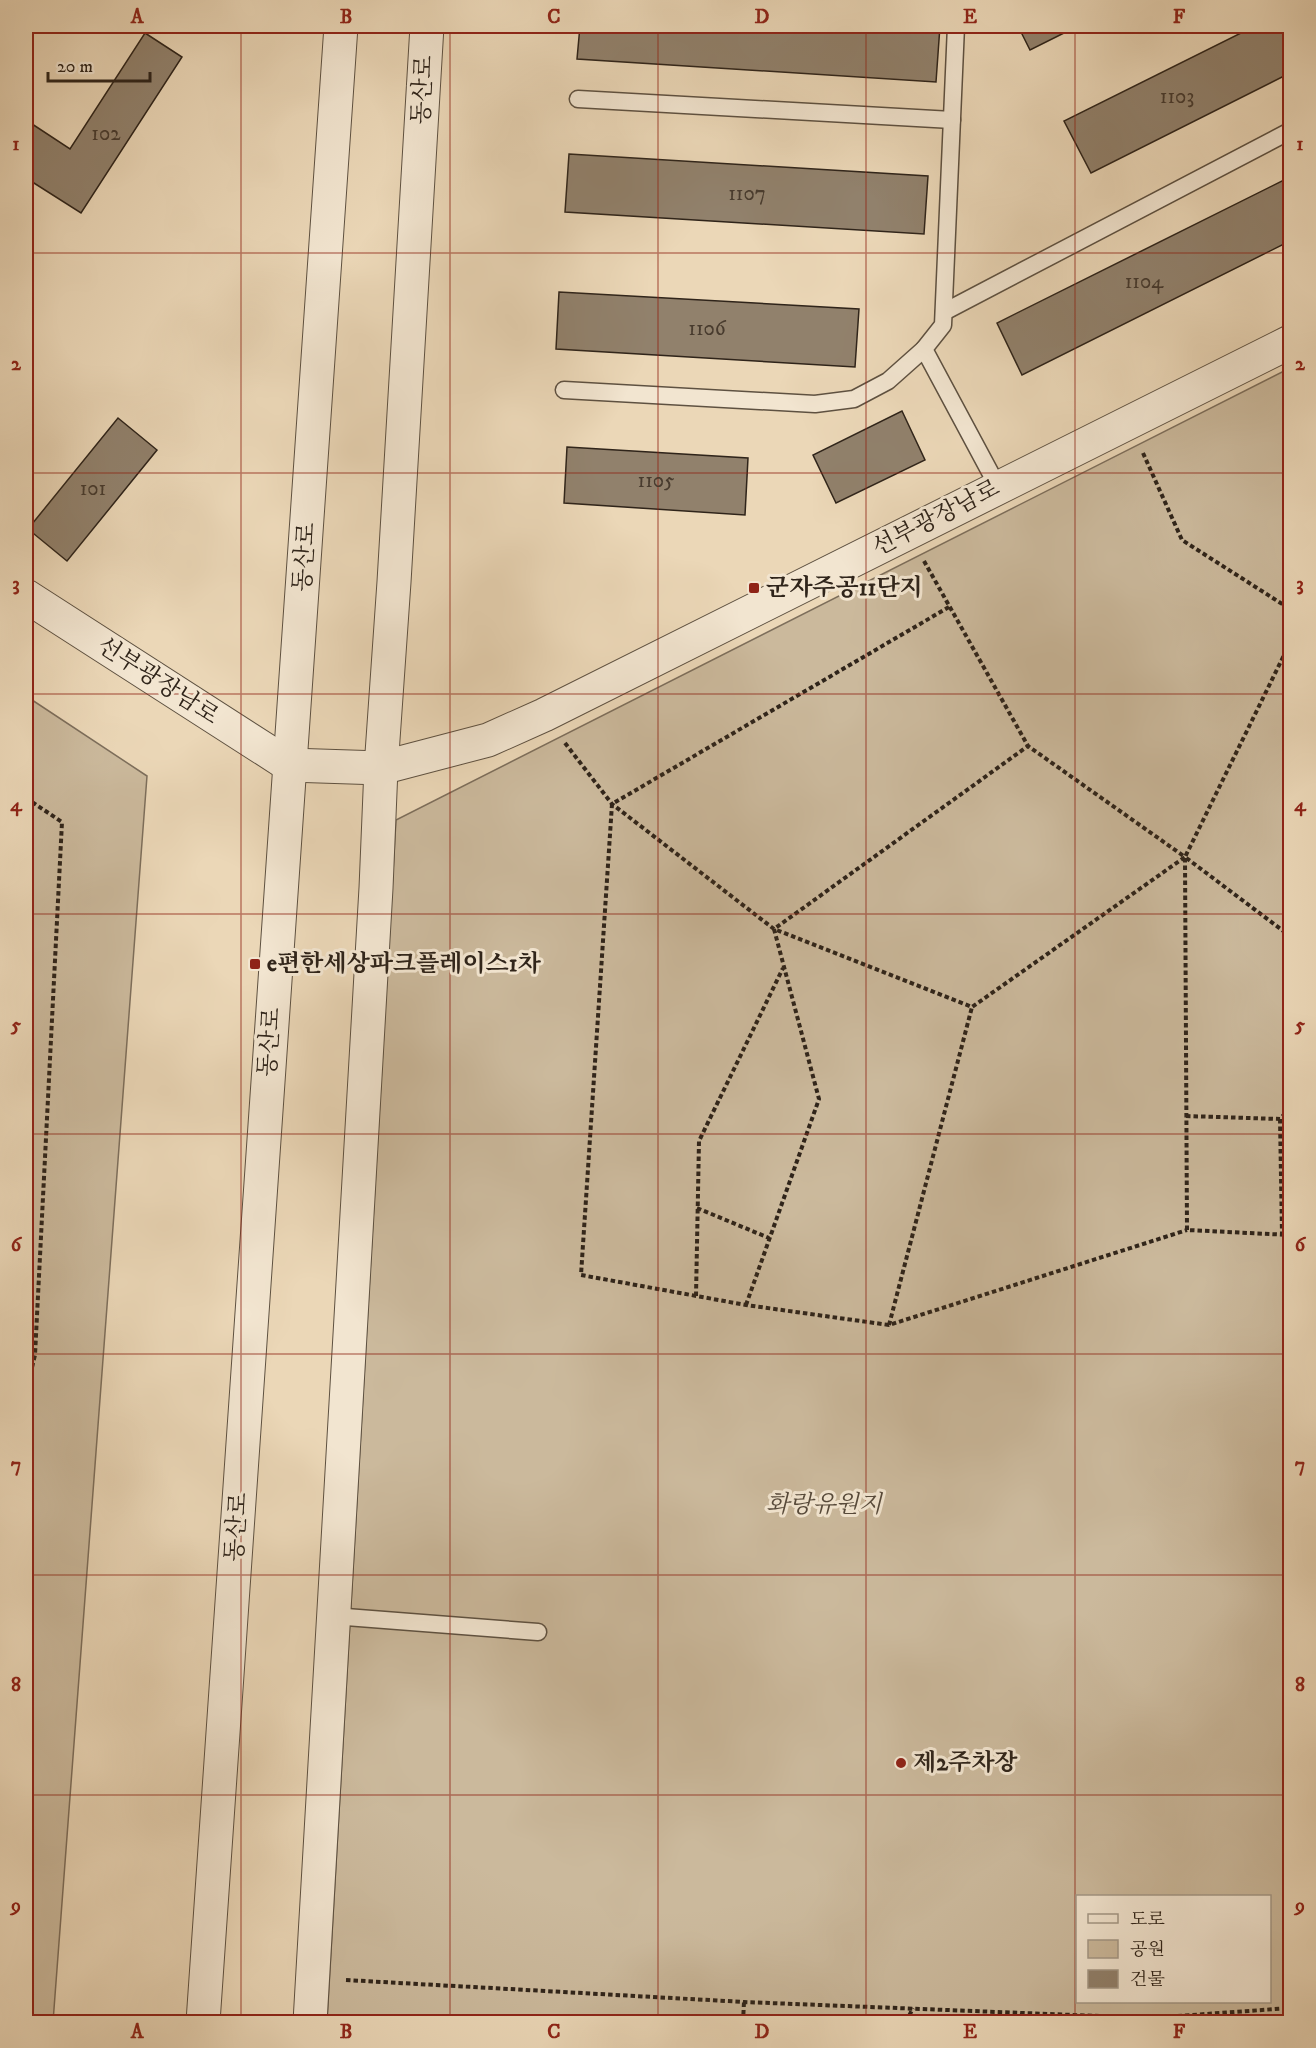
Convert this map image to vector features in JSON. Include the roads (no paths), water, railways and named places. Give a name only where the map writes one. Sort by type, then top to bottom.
[{"type":"street","name":"동산로","points":[[203,2022],[341,26]]},
{"type":"street","name":"동산로","points":[[310,2022],[381,768],[427,26]]},
{"type":"street","name":"선부광장남로","points":[[26,596],[290,765],[381,768],[488,740],[544,715],[1290,342]]},
{"type":"lane","points":[[564,390],[824,402],[854,399],[888,381],[924,349],[943,325],[956,26]]},
{"type":"lane","points":[[578,99],[952,120]]},
{"type":"lane","points":[[944,312],[1290,131]]},
{"type":"lane","points":[[924,349],[998,487]]},
{"type":"lane","points":[[333,1616],[538,1632]]},
{"type":"place","name":"군자주공11단지","points":[[754,588]]},
{"type":"place","name":"e편한세상파크플레이스1차","points":[[255,964]]},
{"type":"place","name":"제2주차장","points":[[901,1763]]},
{"type":"park label","name":"화랑유원지","points":[[824,1505]]}]
